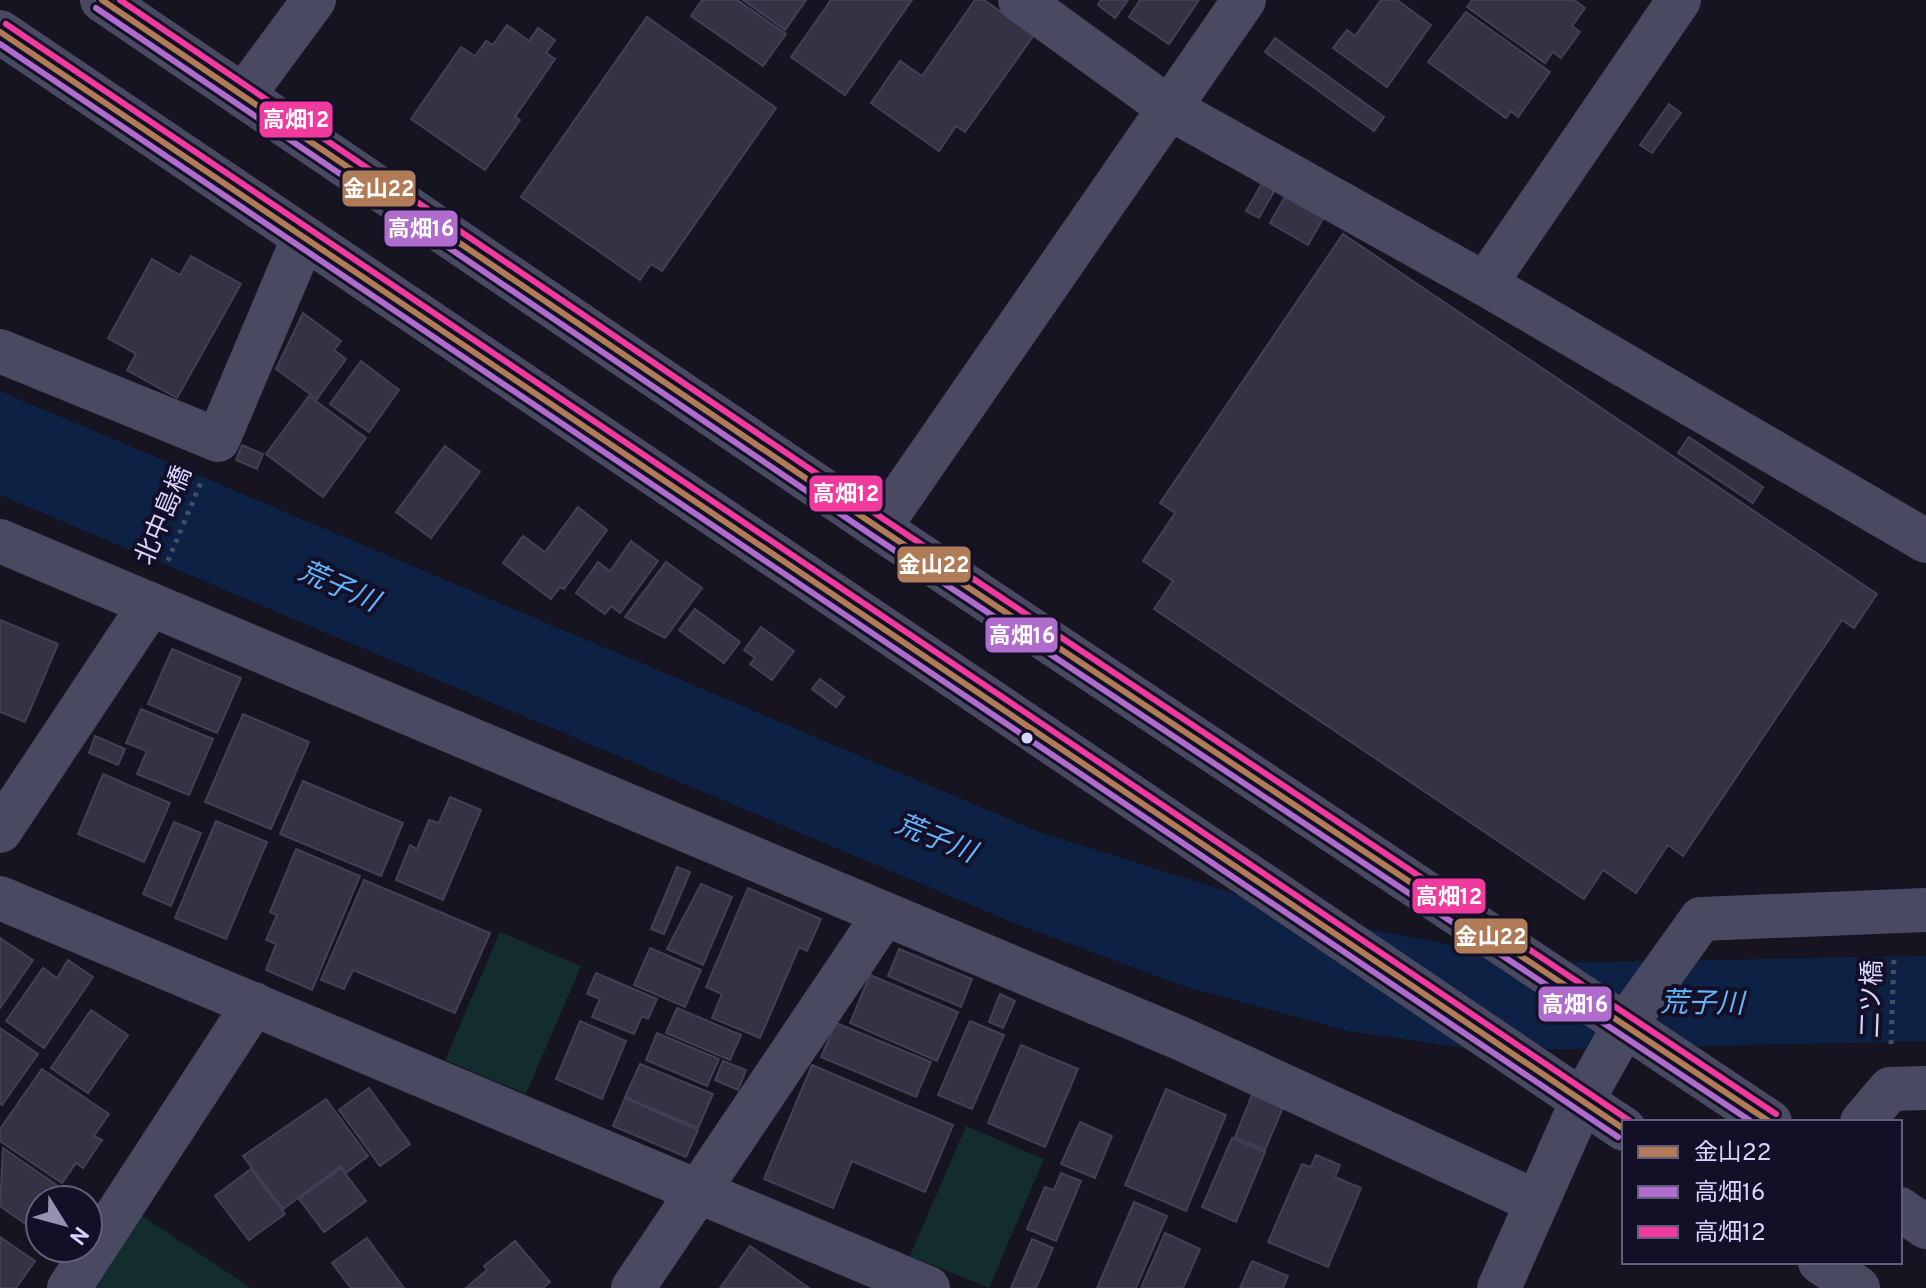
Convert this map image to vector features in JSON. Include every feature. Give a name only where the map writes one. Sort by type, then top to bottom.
[{"type":"street","points":[[102,0],[879,528],[1767,1120]]},
{"type":"street","points":[[243,96],[314,0]]},
{"type":"street","points":[[1020,0],[1169,108],[1485,284],[1926,541]]},
{"type":"street","points":[[879,528],[1244,0]]},
{"type":"street","points":[[1485,284],[1679,0]]},
{"type":"street","points":[[0,32],[1527,1063],[1591,1085],[1622,1126]]},
{"type":"street","points":[[0,351],[218,440],[303,239]]},
{"type":"street","points":[[0,541],[157,588],[884,915],[1182,1039],[1537,1202]]},
{"type":"street","points":[[0,831],[157,588]]},
{"type":"street","points":[[0,898],[928,1288]]},
{"type":"street","points":[[1499,1288],[1591,1085],[1625,1025],[1694,930],[1926,910]]},
{"type":"street","points":[[633,1288],[884,915]]},
{"type":"street","points":[[69,1288],[254,1004]]},
{"type":"street","points":[[1864,1120],[1890,1089],[1926,1088]]},
{"type":"street","points":[[1902,1210],[1926,1227]]},
{"type":"street","points":[[1823,1264],[1858,1288]]},
{"type":"path","name":"北中島橋","points":[[157,588],[203,476]]},
{"type":"path","name":"二ツ橋","points":[[1891,1051],[1895,948]]},
{"type":"green space","points":[[500,932],[581,966],[526,1094],[445,1060]]},
{"type":"green space","points":[[966,1126],[1044,1159],[989,1288],[910,1256]]},
{"type":"green space","points":[[138,1213],[251,1288],[88,1288]]},
{"type":"water","name":"荒子川","points":[[0,391],[1039,832],[1312,918],[1544,963],[1926,956],[1926,1041],[1485,1051],[1348,1031],[1184,986],[1014,923],[0,495]]},
{"type":"building","points":[[702,0],[737,0],[786,34],[763,66],[691,16]]},
{"type":"building","points":[[743,0],[806,0],[785,30]]},
{"type":"building","points":[[831,0],[912,0],[845,95],[791,57]]},
{"type":"building","points":[[975,0],[984,0],[1034,35],[965,132],[956,126],[939,151],[871,103],[900,61],[922,76]]},
{"type":"building","points":[[1101,0],[1128,0],[1115,18],[1098,5]]},
{"type":"building","points":[[1140,0],[1199,0],[1169,44],[1129,17]]},
{"type":"building","points":[[1381,0],[1397,0],[1431,25],[1387,87],[1333,48],[1347,30],[1355,36]]},
{"type":"building","points":[[1472,0],[1574,0],[1585,8],[1572,26],[1580,32],[1561,58],[1553,52],[1545,63],[1467,7]]},
{"type":"building","points":[[1466,12],[1550,72],[1518,117],[1511,111],[1506,118],[1428,62]]},
{"type":"building","points":[[647,17],[776,108],[662,271],[651,264],[640,280],[521,197]]},
{"type":"building","points":[[507,25],[529,41],[538,28],[555,40],[546,53],[555,59],[515,117],[520,120],[485,170],[411,119],[461,47],[475,56],[486,41],[493,45]]},
{"type":"building","points":[[1275,38],[1384,117],[1374,131],[1265,52]]},
{"type":"building","points":[[1669,104],[1681,113],[1652,153],[1640,145]]},
{"type":"building","points":[[1264,180],[1276,188],[1259,218],[1246,211]]},
{"type":"building","points":[[1286,195],[1324,217],[1308,245],[1270,223]]},
{"type":"building","points":[[1343,234],[1877,594],[1854,628],[1842,620],[1683,856],[1668,845],[1636,893],[1603,870],[1584,899],[1154,609],[1173,581],[1143,561],[1175,513],[1160,503]]},
{"type":"building","points":[[191,256],[241,284],[177,398],[127,370],[136,354],[108,338],[152,259],[180,275]]},
{"type":"building","points":[[303,313],[341,341],[334,350],[346,359],[317,399],[276,369]]},
{"type":"building","points":[[361,361],[399,390],[369,432],[330,404]]},
{"type":"building","points":[[309,396],[366,438],[323,497],[266,454]]},
{"type":"building","points":[[1689,437],[1763,487],[1753,503],[1678,453]]},
{"type":"building","points":[[242,445],[263,454],[257,469],[236,460]]},
{"type":"building","points":[[445,446],[480,472],[431,538],[396,512]]},
{"type":"building","points":[[578,507],[607,530],[564,589],[560,587],[551,599],[503,563],[523,536],[545,552]]},
{"type":"building","points":[[631,541],[658,561],[620,613],[611,606],[605,614],[576,593],[598,562],[610,571]]},
{"type":"building","points":[[666,562],[702,588],[665,638],[625,617]]},
{"type":"building","points":[[695,609],[740,642],[724,663],[679,630]]},
{"type":"building","points":[[0,620],[58,644],[25,722],[0,712]]},
{"type":"building","points":[[761,627],[794,651],[772,680],[750,664],[755,658],[744,650]]},
{"type":"building","points":[[172,649],[241,678],[217,733],[148,704]]},
{"type":"building","points":[[820,679],[844,697],[836,707],[812,689]]},
{"type":"building","points":[[141,709],[213,739],[189,795],[137,774],[147,751],[126,743]]},
{"type":"building","points":[[243,714],[309,742],[271,829],[205,802]]},
{"type":"building","points":[[95,736],[125,749],[118,765],[89,753]]},
{"type":"building","points":[[103,774],[170,803],[144,862],[78,834]]},
{"type":"building","points":[[303,781],[403,823],[381,876],[280,834]]},
{"type":"building","points":[[450,797],[481,810],[443,900],[396,880],[410,845],[417,849],[429,820],[439,823]]},
{"type":"building","points":[[216,821],[267,842],[226,939],[175,918]]},
{"type":"building","points":[[174,822],[201,833],[171,906],[143,894]]},
{"type":"building","points":[[296,849],[360,876],[312,990],[266,970],[276,944],[266,940],[277,915],[270,912]]},
{"type":"building","points":[[677,867],[690,872],[664,934],[651,929]]},
{"type":"building","points":[[364,880],[490,933],[455,1013],[353,970],[344,989],[321,980]]},
{"type":"building","points":[[701,884],[732,897],[703,965],[667,949]]},
{"type":"building","points":[[748,888],[821,919],[807,951],[799,947],[760,1038],[712,1018],[722,994],[706,987]]},
{"type":"building","points":[[0,938],[33,960],[0,1008]]},
{"type":"building","points":[[650,948],[701,970],[685,1007],[634,985]]},
{"type":"building","points":[[899,949],[972,979],[961,1007],[888,976]]},
{"type":"building","points":[[68,960],[93,977],[44,1048],[6,1021],[43,968],[57,978]]},
{"type":"building","points":[[596,973],[657,999],[648,1019],[642,1016],[634,1034],[592,1017],[600,999],[587,994]]},
{"type":"building","points":[[870,975],[958,1012],[937,1061],[850,1023]]},
{"type":"building","points":[[1000,994],[1015,1001],[1003,1028],[989,1022]]},
{"type":"building","points":[[677,1008],[741,1035],[730,1060],[666,1033]]},
{"type":"building","points":[[91,1010],[128,1035],[88,1093],[51,1068]]},
{"type":"building","points":[[580,1021],[626,1041],[602,1099],[556,1079]]},
{"type":"building","points":[[970,1021],[1004,1035],[972,1109],[938,1095]]},
{"type":"building","points":[[836,1023],[931,1062],[916,1097],[821,1057]]},
{"type":"building","points":[[0,1028],[38,1054],[2,1105],[0,1103]]},
{"type":"building","points":[[657,1033],[719,1059],[707,1086],[646,1060]]},
{"type":"building","points":[[1021,1045],[1078,1069],[1045,1147],[988,1123]]},
{"type":"building","points":[[723,1061],[746,1070],[738,1090],[715,1080]]},
{"type":"building","points":[[640,1064],[713,1094],[698,1128],[625,1097]]},
{"type":"building","points":[[812,1065],[953,1125],[925,1192],[852,1161],[833,1208],[764,1179]]},
{"type":"building","points":[[42,1069],[109,1114],[94,1136],[102,1140],[83,1168],[76,1163],[62,1183],[0,1141],[0,1129]]},
{"type":"building","points":[[369,1088],[410,1144],[380,1166],[339,1110]]},
{"type":"building","points":[[1166,1089],[1226,1115],[1186,1211],[1125,1185]]},
{"type":"building","points":[[1252,1095],[1283,1107],[1265,1150],[1235,1137]]},
{"type":"building","points":[[625,1098],[698,1130],[686,1157],[613,1126]]},
{"type":"building","points":[[326,1099],[368,1156],[346,1173],[341,1166],[283,1209],[243,1156]]},
{"type":"building","points":[[1080,1122],[1112,1136],[1095,1178],[1061,1164]]},
{"type":"building","points":[[1232,1138],[1265,1152],[1236,1222],[1202,1207]]},
{"type":"building","points":[[3,1148],[55,1184],[24,1184],[24,1223],[0,1206]]},
{"type":"building","points":[[1316,1155],[1340,1165],[1335,1177],[1361,1188],[1328,1267],[1268,1242],[1302,1164],[1311,1167]]},
{"type":"building","points":[[341,1168],[366,1201],[324,1232],[299,1199]]},
{"type":"building","points":[[251,1169],[285,1214],[249,1240],[215,1196]]},
{"type":"building","points":[[1061,1173],[1081,1181],[1056,1241],[1027,1229],[1045,1187],[1054,1190]]},
{"type":"building","points":[[1134,1202],[1167,1216],[1136,1288],[1097,1288]]},
{"type":"building","points":[[1165,1233],[1200,1249],[1183,1288],[1141,1288]]},
{"type":"building","points":[[0,1237],[24,1253],[24,1264],[33,1264],[16,1288],[0,1288]]},
{"type":"building","points":[[367,1238],[404,1288],[351,1288],[332,1263]]},
{"type":"building","points":[[1032,1239],[1053,1248],[1036,1288],[1011,1288]]},
{"type":"building","points":[[515,1241],[550,1282],[543,1288],[466,1288],[487,1270],[484,1266]]},
{"type":"building","points":[[750,1246],[809,1288],[720,1288]]},
{"type":"building","points":[[1252,1261],[1288,1276],[1283,1288],[1240,1288]]},
{"type":"transit line","name":"金山22","points":[[102,0],[879,528],[1767,1120]]},
{"type":"transit line","name":"高畑12","points":[[120,0],[885,520],[1776,1114]]},
{"type":"transit line","name":"高畑16","points":[[96,8],[873,536],[1749,1120]]},
{"type":"transit line","name":"高畑12","points":[[6,24],[1629,1120]]},
{"type":"transit line","name":"金山22","points":[[0,32],[1622,1128]]},
{"type":"transit line","name":"高畑16","points":[[0,44],[1618,1137]]}]
